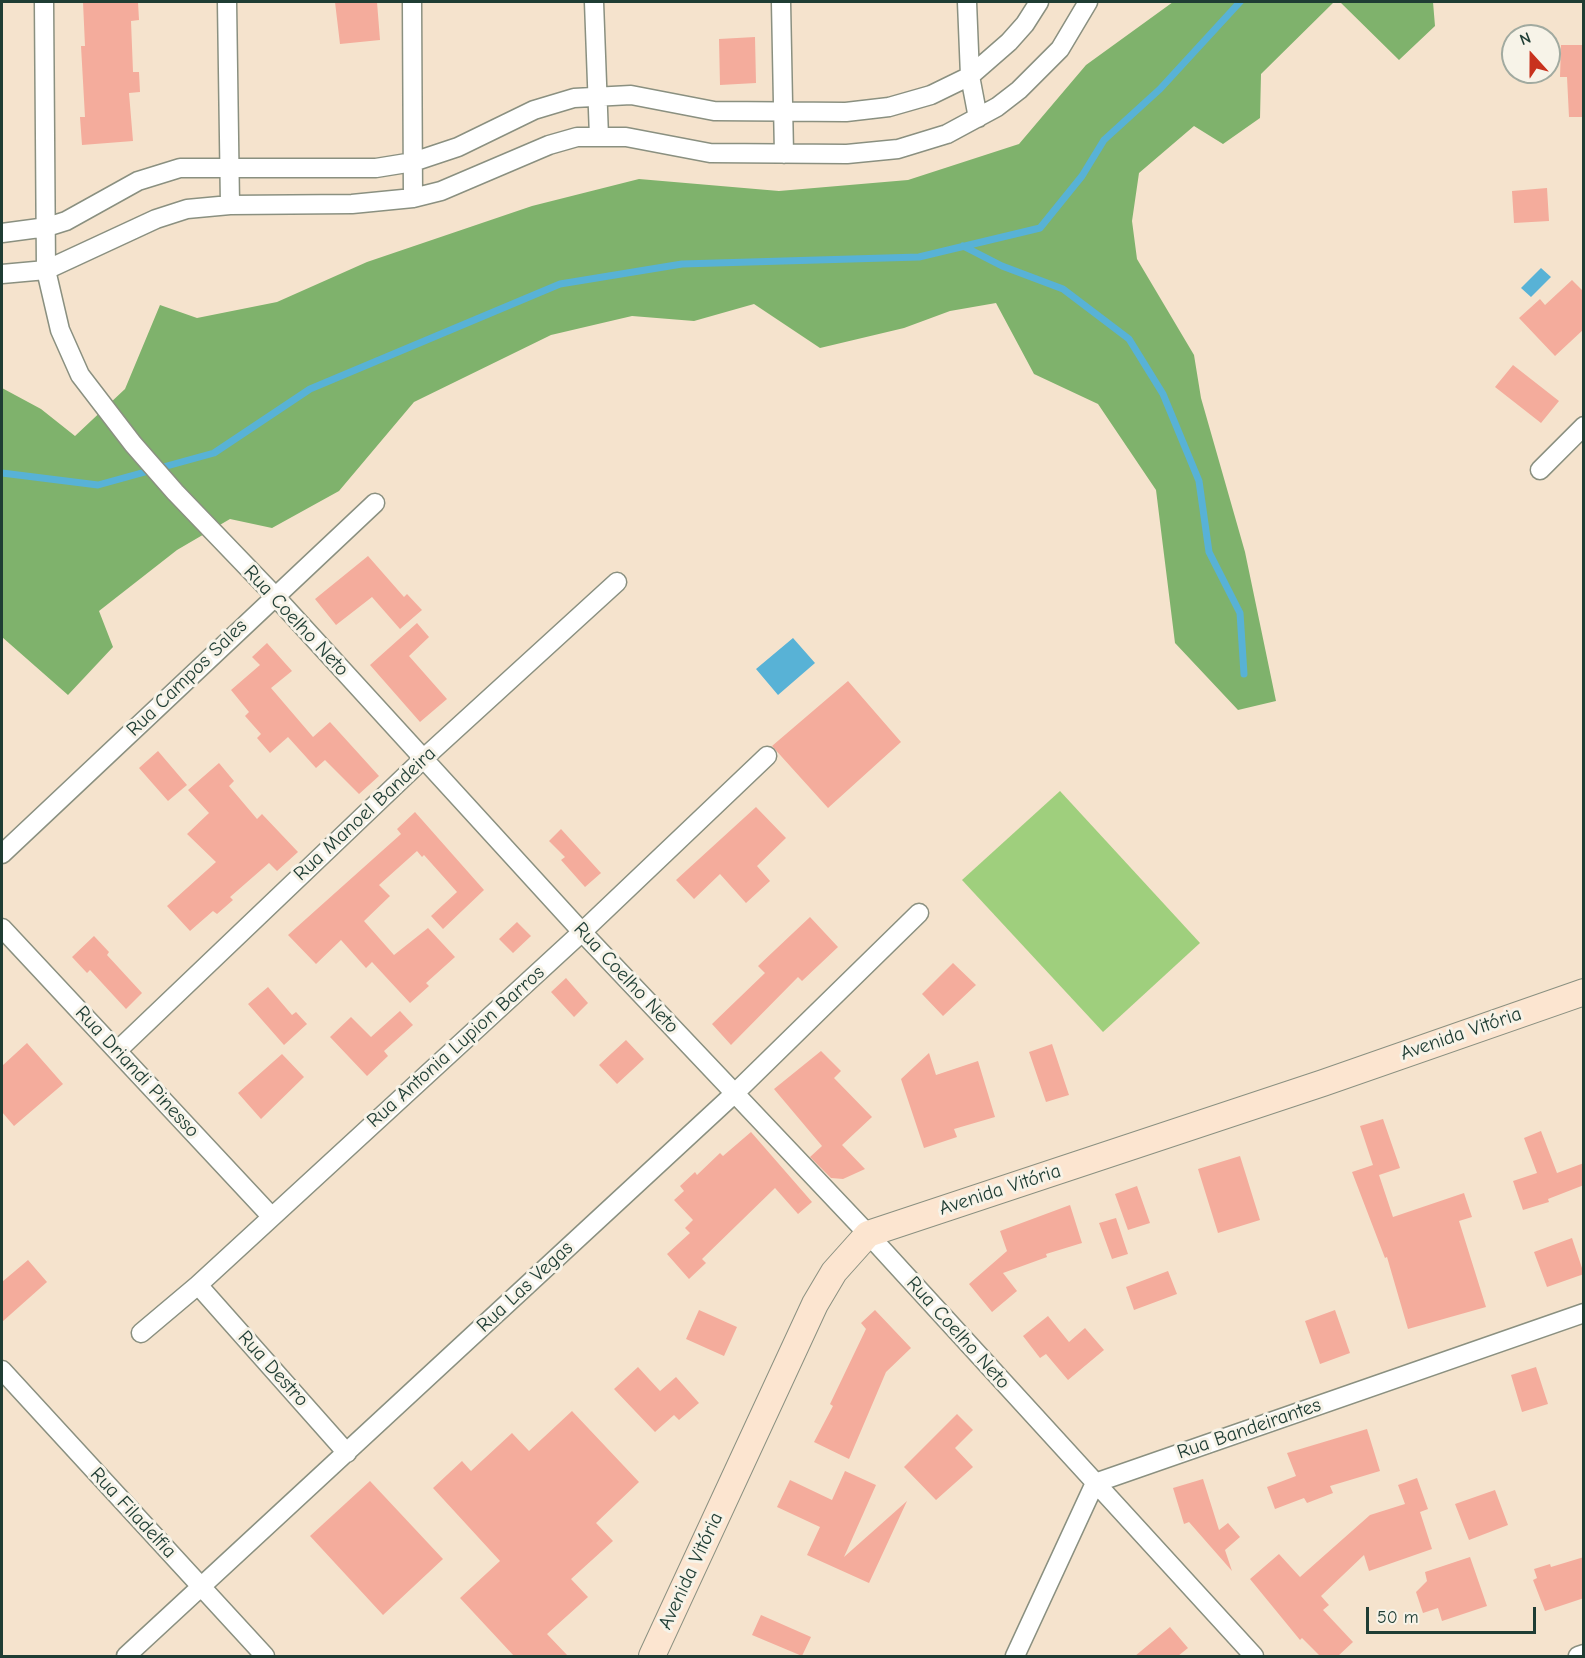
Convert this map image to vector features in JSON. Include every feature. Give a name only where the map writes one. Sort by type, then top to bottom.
[{"type":"street","name":"Rua Coelho Neto","points":[[44,2],[46,270],[60,330],[80,375],[133,444],[175,492],[274,595],[582,932],[868,1234],[1254,1656]]},
{"type":"street","points":[[227,2],[230,205]]},
{"type":"street","points":[[412,2],[413,198]]},
{"type":"street","points":[[594,2],[595,95],[599,137]]},
{"type":"street","points":[[781,2],[784,154]]},
{"type":"street","points":[[967,2],[970,76],[978,118]]},
{"type":"street","points":[[2,233],[47,227],[66,220],[158,173],[197,166],[376,168],[413,162],[458,147],[534,110],[564,100],[595,95],[631,95],[714,111],[846,112],[890,107],[932,95],[970,76],[1009,42],[1025,24],[1039,2]]},
{"type":"street","points":[[2,274],[46,270],[171,213],[230,205],[352,204],[413,198],[441,191],[549,145],[577,137],[626,137],[710,153],[847,154],[898,149],[947,134],[978,118],[1019,90],[1059,49],[1088,2]]},
{"type":"street","points":[[1540,470],[1584,426]]},
{"type":"street","name":"Rua Campos Sales","points":[[2,854],[274,595],[375,503]]},
{"type":"street","name":"Rua Manoel Bandeira","points":[[117,1051],[423,759],[618,582]]},
{"type":"street","name":"Rua Antonia Lupion Barros","points":[[141,1333],[198,1285],[582,932],[767,756]]},
{"type":"street","name":"Rua Las Vegas","points":[[126,1656],[735,1093],[920,913]]},
{"type":"street","name":"Rua Driandi Pinesso","points":[[2,928],[271,1216]]},
{"type":"street","name":"Avenida Vitória","points":[[652,1656],[815,1304],[834,1272],[868,1234],[1323,1083],[1584,992]]},
{"type":"street","name":"Rua Destro","points":[[198,1285],[347,1452]]},
{"type":"street","name":"Rua Bandeirantes","points":[[1095,1483],[1584,1313]]},
{"type":"street","name":"Rua Filadelfia","points":[[2,1370],[265,1656]]},
{"type":"street","points":[[1015,1656],[1095,1483]]},
{"type":"street","points":[[1578,1656],[1584,1654]]},
{"type":"green space","points":[[1173,2],[1334,2],[1261,74],[1260,118],[1223,144],[1194,126],[1139,173],[1132,221],[1137,259],[1194,355],[1201,398],[1245,552],[1276,701],[1238,710],[1175,643],[1156,490],[1098,404],[1034,374],[996,303],[950,311],[904,328],[820,348],[754,304],[694,321],[632,316],[551,335],[414,402],[339,491],[272,528],[230,519],[177,550],[99,611],[113,647],[68,695],[2,637],[2,388],[41,409],[75,436],[125,389],[160,305],[197,318],[277,302],[367,262],[532,206],[639,179],[779,191],[908,180],[1019,144],[1086,65]]},
{"type":"green space","points":[[1340,2],[1433,2],[1435,26],[1399,60]]},
{"type":"green space","points":[[1060,791],[1200,943],[1103,1032],[962,880]]},
{"type":"water","points":[[1541,268],[1551,277],[1531,297],[1521,288]]},
{"type":"water","points":[[793,638],[815,663],[778,695],[756,669]]},
{"type":"building","points":[[83,2],[138,2],[139,20],[131,21],[133,72],[139,72],[140,92],[129,93],[133,141],[82,145],[80,117],[85,117],[81,46],[85,46]]},
{"type":"building","points":[[335,2],[377,2],[380,40],[340,44]]},
{"type":"building","points":[[755,37],[756,83],[720,85],[719,39]]},
{"type":"building","points":[[1561,45],[1584,45],[1584,117],[1569,117],[1567,77],[1561,77]]},
{"type":"building","points":[[1547,188],[1549,221],[1514,223],[1512,191]]},
{"type":"building","points":[[1572,280],[1584,292],[1584,329],[1555,356],[1519,318],[1540,299],[1545,305]]},
{"type":"building","points":[[1513,365],[1559,401],[1541,423],[1495,387]]},
{"type":"building","points":[[368,556],[404,597],[407,594],[422,610],[400,629],[372,597],[336,625],[315,599]]},
{"type":"building","points":[[417,623],[429,637],[409,656],[447,699],[420,722],[370,665]]},
{"type":"building","points":[[267,643],[292,671],[271,688],[313,737],[330,722],[379,776],[359,794],[325,760],[316,768],[288,737],[270,753],[257,738],[261,734],[245,716],[249,712],[231,690],[260,665],[252,657]]},
{"type":"building","points":[[848,681],[901,742],[828,808],[772,746]]},
{"type":"building","points":[[158,751],[187,785],[168,801],[139,768]]},
{"type":"building","points":[[219,763],[234,781],[229,786],[257,819],[262,814],[298,852],[277,871],[269,863],[230,897],[233,900],[217,914],[213,911],[190,931],[167,906],[216,862],[187,834],[209,813],[188,790]]},
{"type":"building","points":[[756,807],[786,838],[757,866],[770,881],[746,903],[720,874],[694,899],[676,880]]},
{"type":"building","points":[[415,812],[484,890],[443,929],[431,916],[457,892],[424,855],[422,857],[417,851],[379,885],[390,896],[364,921],[394,955],[428,928],[455,957],[426,983],[429,986],[410,1003],[372,962],[366,968],[341,940],[316,964],[288,935],[401,834],[397,829]]},
{"type":"building","points":[[561,829],[601,873],[585,887],[561,860],[565,857],[549,841]]},
{"type":"building","points":[[810,917],[838,947],[802,981],[798,977],[731,1045],[712,1024],[765,973],[758,966]]},
{"type":"building","points":[[517,922],[531,936],[513,953],[499,939]]},
{"type":"building","points":[[94,936],[109,952],[107,955],[142,993],[126,1009],[90,970],[87,973],[72,957]]},
{"type":"building","points":[[953,963],[976,985],[943,1016],[922,994]]},
{"type":"building","points":[[566,978],[588,1003],[574,1017],[551,992]]},
{"type":"building","points":[[268,987],[292,1015],[296,1012],[307,1024],[284,1045],[248,1004]]},
{"type":"building","points":[[400,1011],[413,1025],[384,1051],[388,1056],[367,1076],[330,1037],[351,1017],[371,1037]]},
{"type":"building","points":[[626,1040],[644,1059],[617,1084],[599,1065]]},
{"type":"building","points":[[27,1043],[63,1084],[14,1126],[2,1112],[2,1066]]},
{"type":"building","points":[[1052,1044],[1069,1095],[1046,1102],[1029,1052]]},
{"type":"building","points":[[821,1051],[841,1071],[834,1078],[872,1117],[842,1145],[865,1169],[843,1179],[831,1178],[810,1157],[822,1146],[774,1089]]},
{"type":"building","points":[[929,1053],[936,1075],[978,1061],[995,1117],[954,1129],[957,1137],[924,1148],[901,1079]]},
{"type":"building","points":[[282,1054],[304,1077],[261,1119],[238,1093]]},
{"type":"building","points":[[1383,1119],[1400,1168],[1379,1175],[1393,1217],[1464,1193],[1472,1217],[1459,1221],[1486,1307],[1408,1329],[1387,1257],[1385,1258],[1352,1172],[1373,1165],[1360,1126]]},
{"type":"building","points":[[1541,1131],[1557,1173],[1584,1163],[1584,1185],[1548,1199],[1549,1202],[1523,1210],[1513,1181],[1537,1173],[1524,1138]]},
{"type":"building","points":[[751,1132],[812,1202],[798,1214],[775,1188],[702,1259],[706,1263],[689,1279],[667,1254],[690,1233],[685,1228],[693,1220],[674,1200],[684,1191],[680,1186],[695,1172],[697,1175],[720,1153],[723,1156]]},
{"type":"building","points":[[1240,1156],[1260,1220],[1218,1233],[1198,1169]]},
{"type":"building","points":[[1137,1186],[1150,1223],[1128,1230],[1115,1194]]},
{"type":"building","points":[[1070,1205],[1082,1243],[1046,1254],[1047,1257],[1003,1273],[1017,1291],[992,1312],[969,1284],[1007,1251],[1000,1231]]},
{"type":"building","points":[[1116,1218],[1128,1254],[1112,1259],[1099,1223]]},
{"type":"building","points":[[1572,1238],[1584,1274],[1547,1287],[1534,1252]]},
{"type":"building","points":[[28,1260],[47,1282],[2,1322],[2,1282]]},
{"type":"building","points":[[1168,1271],[1177,1294],[1134,1310],[1126,1287]]},
{"type":"building","points":[[699,1310],[737,1327],[724,1356],[686,1339]]},
{"type":"building","points":[[875,1310],[911,1348],[886,1372],[849,1459],[814,1442],[833,1406],[830,1404],[866,1329],[861,1323]]},
{"type":"building","points":[[1335,1310],[1350,1353],[1320,1364],[1305,1321]]},
{"type":"building","points":[[1048,1316],[1069,1342],[1085,1328],[1104,1350],[1068,1380],[1046,1354],[1040,1358],[1023,1336]]},
{"type":"building","points":[[638,1367],[660,1391],[676,1377],[699,1403],[679,1420],[674,1415],[655,1432],[614,1389]]},
{"type":"building","points":[[1536,1367],[1548,1404],[1522,1412],[1511,1375]]},
{"type":"building","points":[[572,1411],[639,1482],[596,1523],[613,1541],[571,1579],[588,1597],[547,1634],[568,1656],[514,1656],[460,1598],[500,1561],[433,1488],[462,1461],[471,1471],[512,1433],[529,1451]]},
{"type":"building","points":[[957,1414],[973,1430],[955,1448],[973,1467],[936,1500],[904,1467]]},
{"type":"building","points":[[1367,1429],[1380,1471],[1330,1486],[1333,1493],[1307,1503],[1304,1498],[1275,1509],[1267,1487],[1296,1476],[1287,1453]]},
{"type":"building","points":[[845,1471],[876,1485],[844,1557],[907,1501],[869,1583],[807,1555],[820,1527],[777,1507],[790,1480],[832,1500]]},
{"type":"building","points":[[1417,1478],[1428,1509],[1420,1512],[1432,1549],[1369,1571],[1364,1555],[1321,1596],[1329,1605],[1323,1610],[1353,1642],[1338,1656],[1320,1656],[1302,1638],[1300,1640],[1250,1579],[1279,1554],[1300,1577],[1370,1515],[1405,1504],[1398,1485]]},
{"type":"building","points":[[1203,1479],[1219,1530],[1228,1523],[1240,1537],[1225,1550],[1232,1571],[1189,1522],[1184,1524],[1173,1488]]},
{"type":"building","points":[[370,1481],[443,1559],[383,1615],[310,1536]]},
{"type":"building","points":[[1495,1490],[1508,1525],[1469,1540],[1455,1504]]},
{"type":"building","points":[[1470,1557],[1487,1606],[1442,1621],[1438,1608],[1423,1613],[1416,1592],[1427,1581],[1425,1572]]},
{"type":"building","points":[[1584,1557],[1584,1598],[1545,1611],[1533,1580],[1537,1578],[1534,1569],[1550,1564],[1551,1567]]},
{"type":"building","points":[[761,1615],[811,1637],[802,1656],[752,1635]]},
{"type":"building","points":[[1170,1627],[1188,1648],[1178,1656],[1135,1656]]},
{"type":"waterway","points":[[2,473],[98,485],[214,453],[310,389],[560,284],[682,264],[919,257],[1040,228],[1082,176],[1104,140],[1160,89],[1240,2]]},
{"type":"waterway","points":[[963,246],[1002,266],[1063,289],[1129,339],[1163,394],[1199,481],[1209,552],[1240,613],[1244,674]]}]
